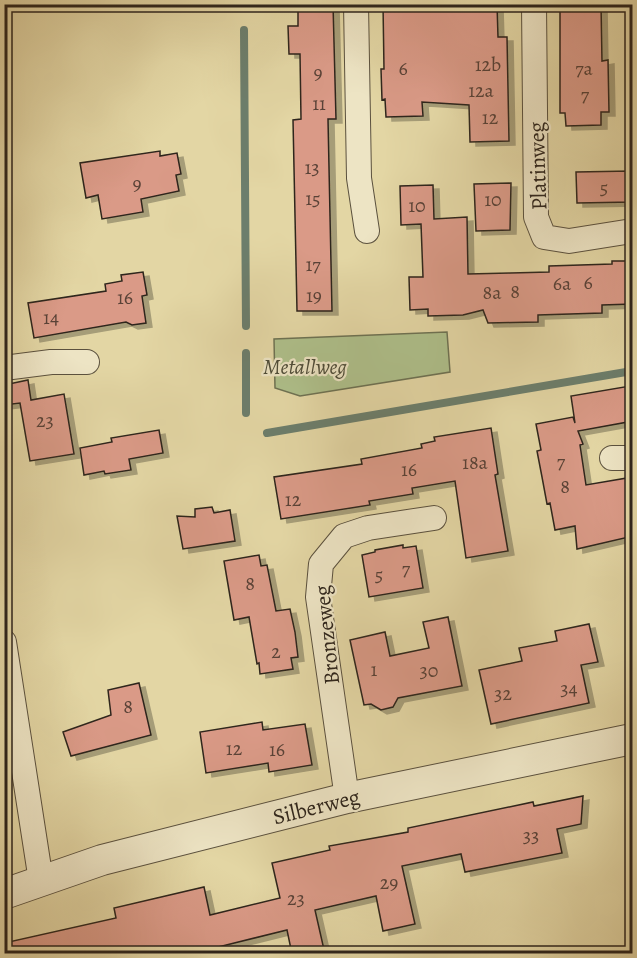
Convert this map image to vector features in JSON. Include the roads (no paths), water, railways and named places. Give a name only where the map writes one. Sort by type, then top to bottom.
[{"type":"street","points":[[356,4],[359,178],[367,231]]},
{"type":"street","name":"Platinweg","points":[[534,4],[536,217],[544,237],[569,241],[633,231]]},
{"type":"street","points":[[4,368],[51,362],[87,362]]},
{"type":"street","name":"Bronzeweg","points":[[346,798],[318,597],[321,564],[344,536],[368,528],[434,518]]},
{"type":"street","points":[[6,657],[41,881]]},
{"type":"street","name":"Silberweg","points":[[4,894],[102,860],[346,798],[633,739]]},
{"type":"waterway","points":[[244,30],[246,326]]},
{"type":"waterway","points":[[246,353],[246,413]]},
{"type":"waterway","points":[[267,433],[632,371]]},
{"type":"park label","name":"Metallweg","points":[[305,366]]}]
